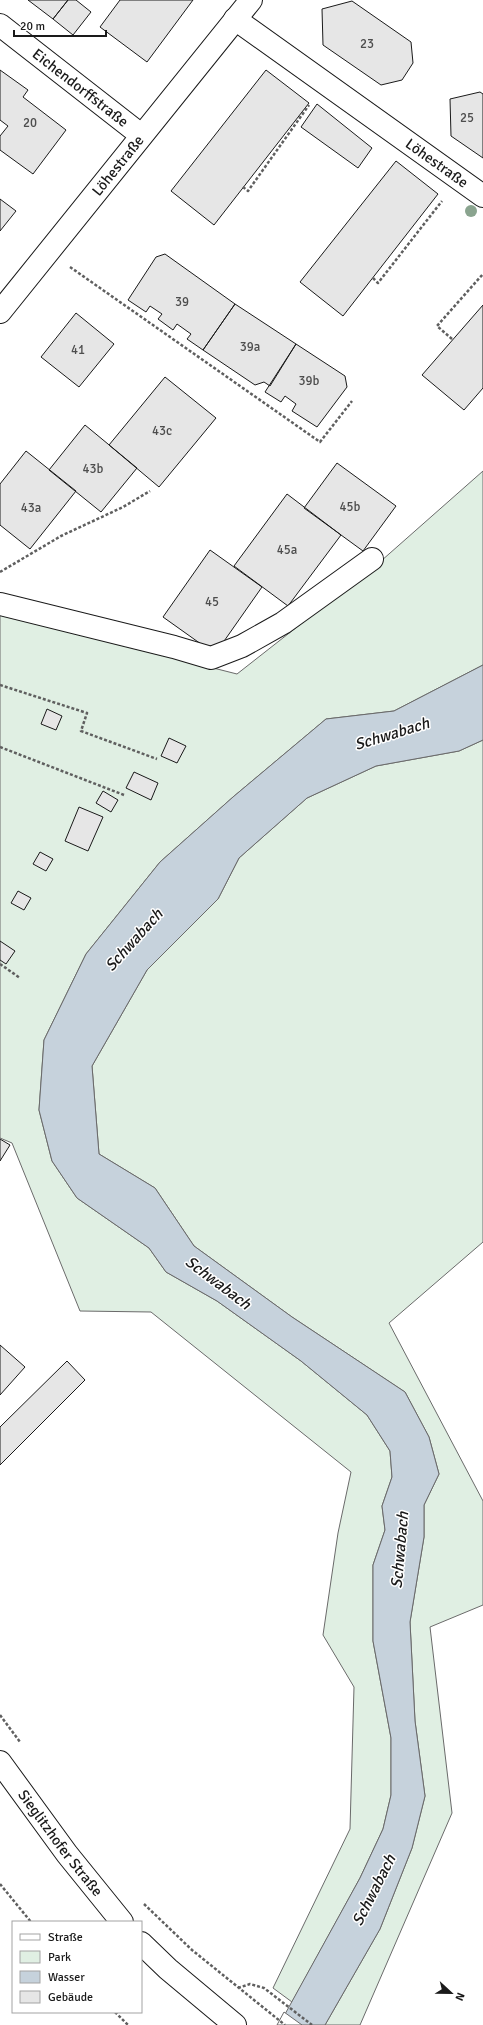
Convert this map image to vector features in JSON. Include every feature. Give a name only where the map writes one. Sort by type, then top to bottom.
[{"type":"street","name":"Löhestraße","points":[[0,312],[251,0]]},
{"type":"street","name":"Löhestraße","points":[[235,19],[460,178],[483,196]]},
{"type":"street","name":"Eichendorffstraße","points":[[0,25],[141,135]]},
{"type":"street","points":[[0,604],[174,647],[211,658],[242,646],[283,623],[372,559]]},
{"type":"street","name":"Sieglitzhofer Straße","points":[[0,1762],[67,1854],[121,1921]]},
{"type":"street","points":[[142,1944],[168,1969],[235,2025]]},
{"type":"path","points":[[243,187],[248,191],[325,83]]},
{"type":"path","points":[[372,278],[378,283],[460,178]]},
{"type":"path","points":[[48,251],[320,442],[352,401]]},
{"type":"path","points":[[452,339],[437,326],[483,274]]},
{"type":"path","points":[[0,572],[61,536],[123,508],[150,491]]},
{"type":"path","points":[[0,685],[87,713],[81,731],[157,759]]},
{"type":"path","points":[[0,747],[124,796]]},
{"type":"path","points":[[0,964],[20,978]]},
{"type":"path","points":[[0,1715],[23,1746]]},
{"type":"path","points":[[0,1884],[30,1921]]},
{"type":"path","points":[[142,1902],[192,1950],[285,2025]]},
{"type":"path","points":[[239,1989],[250,1984],[264,1988],[312,2025]]},
{"type":"path","points":[[116,2013],[128,2025]]},
{"type":"green space","points":[[483,471],[483,665],[394,711],[326,719],[233,797],[160,862],[86,954],[44,1040],[39,1110],[52,1161],[77,1198],[149,1248],[166,1272],[217,1301],[301,1361],[367,1415],[390,1451],[392,1477],[382,1506],[385,1530],[373,1565],[373,1641],[391,1738],[391,1795],[383,1829],[360,1878],[292,2002],[273,1988],[350,1829],[354,1687],[323,1635],[338,1533],[351,1472],[151,1312],[80,1311],[12,1143],[0,1138],[0,614],[237,674],[381,561]]},
{"type":"green space","points":[[483,740],[483,1242],[389,1323],[483,1501],[483,1605],[430,1627],[452,1813],[360,2025],[325,2025],[380,1929],[412,1848],[425,1796],[415,1721],[410,1622],[424,1537],[424,1505],[439,1474],[429,1437],[405,1392],[292,1317],[194,1246],[155,1188],[99,1154],[92,1066],[147,970],[218,899],[239,858],[307,798],[376,766],[459,751]]},
{"type":"water","name":"Schwabach","points":[[483,665],[483,740],[459,751],[376,766],[307,798],[239,858],[218,899],[147,970],[92,1066],[99,1154],[155,1188],[194,1246],[292,1317],[405,1392],[429,1437],[439,1474],[424,1505],[424,1537],[410,1622],[415,1721],[425,1796],[412,1848],[380,1929],[325,2025],[279,2025],[360,1878],[383,1829],[391,1795],[391,1738],[373,1641],[373,1565],[385,1530],[382,1506],[392,1477],[390,1451],[367,1415],[301,1361],[217,1301],[166,1272],[149,1248],[77,1198],[52,1161],[39,1110],[44,1040],[86,954],[160,862],[233,797],[326,719],[394,711]]},
{"type":"pier","points":[[284,2012],[302,2025],[277,2025]]},
{"type":"building","points":[[28,0],[68,0],[53,19]]},
{"type":"building","points":[[68,0],[76,0],[91,12],[73,35],[53,19]]},
{"type":"building","points":[[120,0],[193,0],[147,62],[100,27]]},
{"type":"building","points":[[352,1],[411,42],[413,63],[402,80],[381,85],[323,45],[322,9]]},
{"type":"building","points":[[0,70],[28,90],[23,97],[66,130],[33,174],[0,150],[0,136],[8,126],[0,120]]},
{"type":"building","points":[[266,70],[309,103],[214,225],[171,191]]},
{"type":"building","points":[[480,92],[483,94],[483,158],[451,136],[450,99]]},
{"type":"building","points":[[317,104],[372,148],[358,168],[301,127]]},
{"type":"building","points":[[396,161],[438,194],[343,316],[300,282]]},
{"type":"building","points":[[0,199],[16,211],[0,231]]},
{"type":"building","points":[[165,254],[235,304],[203,350],[187,339],[191,334],[177,324],[173,330],[158,319],[162,314],[150,306],[146,312],[128,300],[156,257]]},
{"type":"building","points":[[235,304],[296,344],[270,386],[264,382],[255,385],[203,350]]},
{"type":"building","points":[[483,305],[483,388],[464,410],[422,375]]},
{"type":"building","points":[[76,313],[114,344],[79,387],[41,357]]},
{"type":"building","points":[[296,344],[345,376],[347,387],[317,427],[292,411],[296,404],[285,396],[281,402],[265,392]]},
{"type":"building","points":[[165,377],[216,418],[159,487],[109,445]]},
{"type":"building","points":[[85,425],[137,468],[101,512],[49,470]]},
{"type":"building","points":[[26,451],[76,491],[30,549],[0,525],[0,484]]},
{"type":"building","points":[[337,463],[396,506],[363,551],[304,508]]},
{"type":"building","points":[[287,494],[341,535],[288,606],[234,566]]},
{"type":"building","points":[[210,550],[262,587],[215,654],[163,617]]},
{"type":"building","points":[[47,709],[62,716],[56,730],[41,724]]},
{"type":"building","points":[[169,738],[186,746],[177,763],[161,756]]},
{"type":"building","points":[[134,772],[158,783],[151,800],[126,788]]},
{"type":"building","points":[[103,791],[118,800],[111,812],[96,803]]},
{"type":"building","points":[[79,807],[103,817],[88,851],[65,841]]},
{"type":"building","points":[[40,852],[53,859],[46,871],[33,864]]},
{"type":"building","points":[[18,891],[31,898],[24,910],[11,903]]},
{"type":"building","points":[[0,941],[15,951],[6,964],[0,960]]},
{"type":"building","points":[[0,1139],[10,1145],[0,1161]]},
{"type":"building","points":[[0,1345],[25,1367],[0,1395]]},
{"type":"building","points":[[67,1361],[85,1380],[0,1465],[0,1427]]}]
